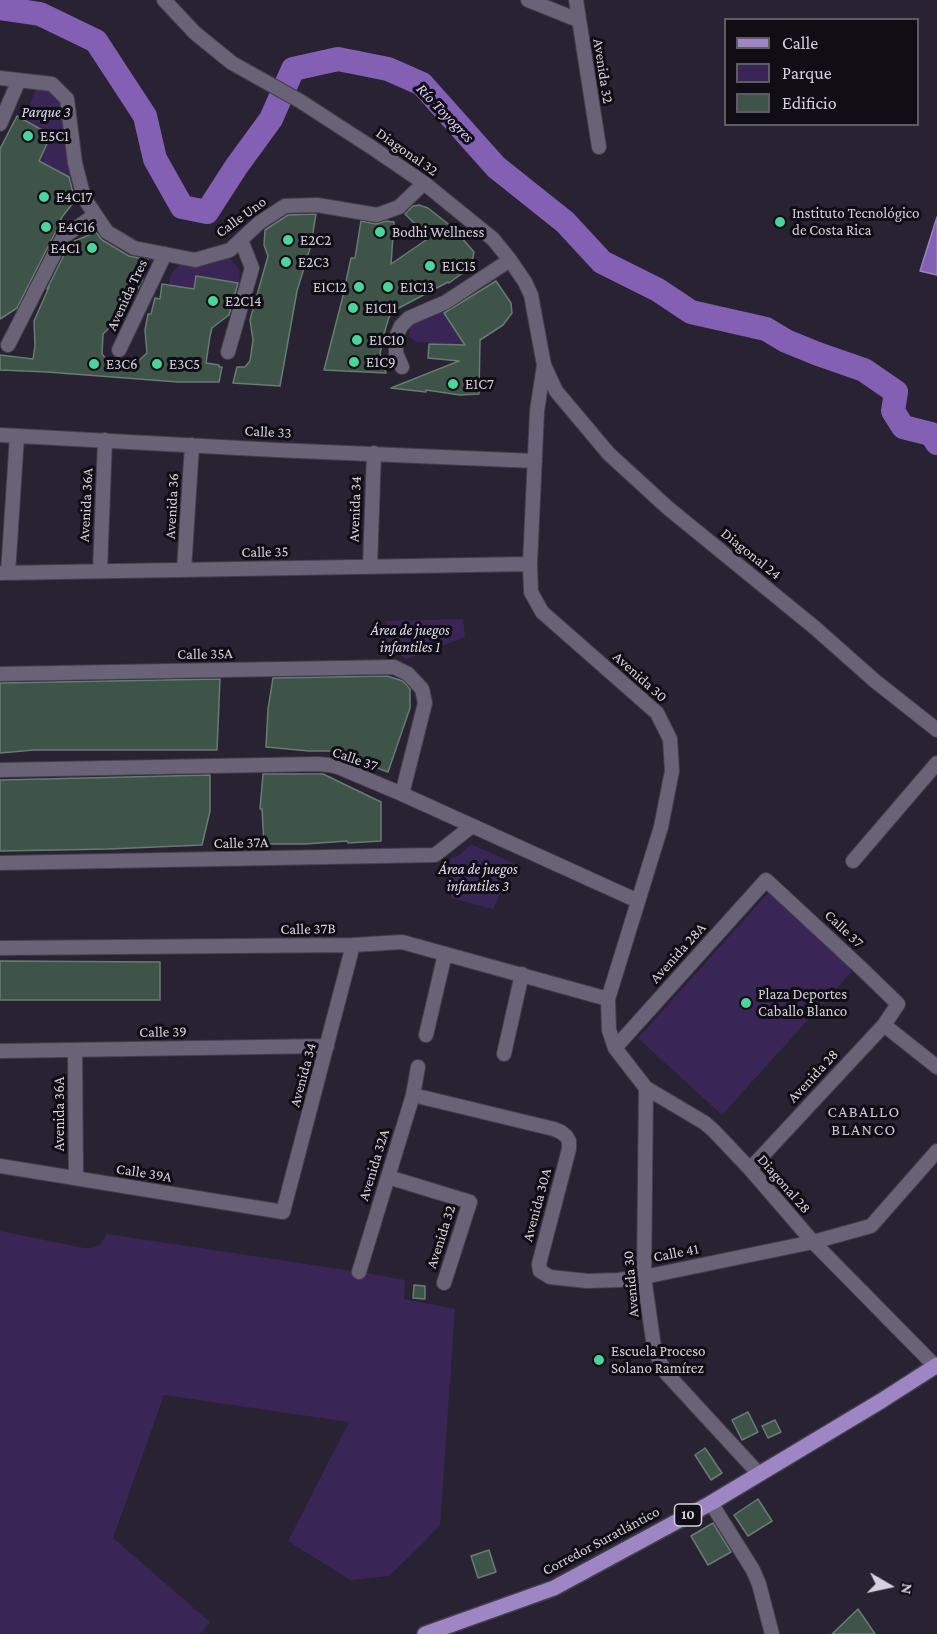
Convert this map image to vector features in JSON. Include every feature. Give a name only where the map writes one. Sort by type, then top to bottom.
[{"type":"main road","name":"Corredor Suratlántico","points":[[425,1634],[554,1588],[711,1503],[936,1366]]},
{"type":"street","name":"Diagonal 32","points":[[164,0],[195,33],[232,63],[300,101],[424,183],[493,239],[525,282],[531,295],[544,365],[556,391]]},
{"type":"street","points":[[528,0],[578,20]]},
{"type":"street","name":"Avenida 32","points":[[576,0],[599,147]]},
{"type":"street","name":"Calle Uno","points":[[0,78],[52,84],[67,99],[75,163],[84,198],[107,232],[134,248],[195,260],[230,250],[259,223],[285,206],[317,205],[377,214],[399,207],[424,183]]},
{"type":"street","points":[[0,124],[20,81]]},
{"type":"street","points":[[8,345],[63,237],[95,215]]},
{"type":"street","points":[[228,352],[252,268],[241,240]]},
{"type":"street","name":"Avenida Tres","points":[[119,350],[165,254]]},
{"type":"street","points":[[402,367],[396,353],[396,337],[401,326],[409,318],[446,302],[510,260]]},
{"type":"street","name":"Avenida 30","points":[[544,365],[537,411],[530,564],[531,592],[542,612],[657,713],[670,739],[672,771],[661,827],[608,999],[609,1030]]},
{"type":"street","name":"Diagonal 24","points":[[556,391],[609,454],[668,508],[937,730]]},
{"type":"street","name":"Calle 33","points":[[0,435],[535,461]]},
{"type":"street","points":[[4,573],[17,436]]},
{"type":"street","name":"Avenida 36A","points":[[100,571],[105,440]]},
{"type":"street","name":"Avenida 36","points":[[184,570],[192,445]]},
{"type":"street","name":"Avenida 34","points":[[370,566],[374,453]]},
{"type":"street","name":"Calle 35","points":[[4,573],[530,564]]},
{"type":"street","name":"Calle 35A","points":[[0,674],[394,667],[408,674],[422,689],[425,703],[402,794]]},
{"type":"street","points":[[853,861],[937,763]]},
{"type":"street","name":"Calle 37","points":[[0,770],[318,764],[338,768],[402,794],[638,901]]},
{"type":"street","name":"Calle 37A","points":[[0,863],[435,855],[472,826]]},
{"type":"street","name":"Calle 37","points":[[766,880],[897,1004]]},
{"type":"street","name":"Avenida 28A","points":[[615,1048],[766,880]]},
{"type":"street","name":"Calle 37B","points":[[0,948],[353,945],[402,942],[608,999]]},
{"type":"street","name":"Avenida 34","points":[[283,1212],[353,945]]},
{"type":"street","points":[[426,1035],[445,954]]},
{"type":"street","points":[[504,1054],[522,974]]},
{"type":"street","name":"Avenida 28","points":[[750,1169],[884,1025],[897,1004]]},
{"type":"street","points":[[884,1025],[937,1067]]},
{"type":"street","name":"Diagonal 28","points":[[609,1030],[615,1048],[646,1088],[705,1123],[750,1169],[813,1242],[936,1366]]},
{"type":"street","name":"Calle 39","points":[[0,1051],[327,1046]]},
{"type":"street","name":"Avenida 36A","points":[[75,1050],[76,1178]]},
{"type":"street","name":"Avenida 32A","points":[[359,1272],[418,1068]]},
{"type":"street","name":"Avenida 30","points":[[646,1088],[644,1277],[654,1347],[666,1372],[759,1474]]},
{"type":"street","name":"Avenida 30A","points":[[412,1095],[554,1129],[561,1132],[569,1141],[569,1149],[539,1264],[540,1271],[545,1275]]},
{"type":"street","name":"Calle 41","points":[[545,1275],[587,1281],[644,1277],[813,1242],[871,1226],[937,1151]]},
{"type":"street","name":"Calle 39A","points":[[0,1166],[283,1212]]},
{"type":"street","name":"Avenida 32","points":[[388,1177],[470,1202],[444,1282]]},
{"type":"street","points":[[711,1503],[753,1570],[772,1634]]},
{"type":"green space","name":"Parque 3","points":[[50,84],[61,91],[71,178],[40,161],[50,134],[17,116],[29,107],[35,91]]},
{"type":"green space","points":[[230,259],[240,270],[239,284],[196,276],[194,289],[169,284],[171,273],[181,264]]},
{"type":"green space","points":[[442,311],[465,345],[417,342],[410,337],[412,324]]},
{"type":"green space","name":"Área de juegos infantiles 1","points":[[463,619],[465,637],[406,659],[398,654],[387,652],[386,621]]},
{"type":"green space","name":"Área de juegos infantiles 3","points":[[471,844],[515,864],[493,909],[451,898],[450,858],[458,856]]},
{"type":"green space","name":"Plaza Deportes Caballo Blanco","points":[[769,892],[854,969],[722,1115],[638,1038]]},
{"type":"green space","points":[[0,1231],[84,1248],[100,1245],[107,1234],[359,1272],[405,1280],[404,1299],[455,1309],[440,1525],[389,1576],[350,1580],[288,1541],[349,1422],[164,1395],[113,1538],[210,1622],[200,1634],[0,1634]]},
{"type":"shaded area","points":[[937,217],[937,275],[920,271]]},
{"type":"building","points":[[17,116],[51,135],[39,161],[69,177],[74,197],[73,203],[62,217],[17,308],[0,319],[0,149]]},
{"type":"building","points":[[413,206],[428,208],[447,223],[474,252],[471,267],[449,283],[395,310],[389,317],[380,354],[386,373],[324,370],[351,258],[355,258],[361,221],[376,224],[386,221],[394,222],[391,264],[429,238],[405,214]]},
{"type":"building","points":[[316,214],[311,245],[297,291],[280,386],[233,383],[237,367],[245,367],[250,361],[253,340],[250,320],[268,256],[264,245],[265,230],[288,215]]},
{"type":"building","points":[[96,232],[102,240],[129,256],[148,260],[142,281],[121,320],[103,334],[102,354],[109,362],[133,366],[147,353],[145,330],[148,314],[151,314],[155,298],[160,299],[162,284],[194,289],[196,276],[238,283],[229,315],[212,328],[210,336],[206,363],[222,367],[219,382],[178,382],[0,370],[0,355],[33,359],[34,321],[49,287],[47,289],[70,243]]},
{"type":"building","points":[[496,281],[511,303],[512,313],[503,325],[480,340],[479,394],[460,395],[391,388],[459,361],[428,358],[429,344],[465,345],[444,313]]},
{"type":"building","points":[[387,676],[403,681],[410,689],[410,708],[388,772],[356,760],[357,755],[339,751],[266,747],[268,709],[273,678]]},
{"type":"building","points":[[220,679],[217,750],[34,750],[0,753],[0,683]]},
{"type":"building","points":[[263,774],[323,774],[381,802],[381,841],[264,844],[262,809],[260,809]]},
{"type":"building","points":[[210,775],[210,811],[202,845],[0,851],[0,780]]},
{"type":"building","points":[[0,961],[160,962],[160,1000],[0,1000]]},
{"type":"building","points":[[414,1285],[425,1286],[425,1299],[413,1298]]},
{"type":"building","points":[[748,1412],[758,1432],[742,1440],[732,1420]]},
{"type":"building","points":[[775,1420],[781,1432],[768,1438],[762,1426]]},
{"type":"building","points":[[705,1448],[722,1473],[711,1480],[695,1455]]},
{"type":"building","points":[[758,1499],[772,1521],[748,1536],[734,1515]]},
{"type":"building","points":[[713,1523],[731,1552],[708,1565],[691,1536]]},
{"type":"building","points":[[489,1550],[496,1572],[478,1578],[471,1556]]},
{"type":"building","points":[[858,1609],[875,1634],[832,1634]]},
{"type":"waterway","name":"Río Toyogres","points":[[0,8],[40,14],[96,41],[145,116],[155,159],[182,207],[207,212],[271,119],[293,69],[338,59],[388,69],[422,84],[496,167],[565,222],[602,262],[658,290],[691,312],[766,329],[786,341],[864,370],[896,392],[893,411],[903,427],[931,434],[937,443]]},
{"type":"place","name":"E5C1","points":[[28,136]]},
{"type":"place","name":"E4C17","points":[[44,197]]},
{"type":"place","name":"Instituto Tecnológico de Costa Rica","points":[[780,222]]},
{"type":"place","name":"E4C16","points":[[46,227]]},
{"type":"place","name":"Bodhi Wellness","points":[[380,232]]},
{"type":"place","name":"E2C2","points":[[288,240]]},
{"type":"place","name":"E4C1","points":[[92,248]]},
{"type":"place","name":"E2C3","points":[[286,262]]},
{"type":"place","name":"E1C15","points":[[430,266]]},
{"type":"place","name":"E1C12","points":[[359,287]]},
{"type":"place","name":"E1C13","points":[[388,287]]},
{"type":"place","name":"E2C14","points":[[213,301]]},
{"type":"place","name":"E1C11","points":[[353,308]]},
{"type":"place","name":"E1C10","points":[[357,340]]},
{"type":"place","name":"E1C9","points":[[354,362]]},
{"type":"place","name":"E3C6","points":[[94,364]]},
{"type":"place","name":"E3C5","points":[[157,364]]},
{"type":"place","name":"E1C7","points":[[453,384]]},
{"type":"place","name":"Plaza Deportes Caballo Blanco","points":[[746,1003]]},
{"type":"place","name":"Escuela Proceso Solano Ramírez","points":[[599,1360]]},
{"type":"district","name":"CABALLO BLANCO","points":[[864,1121]]}]
